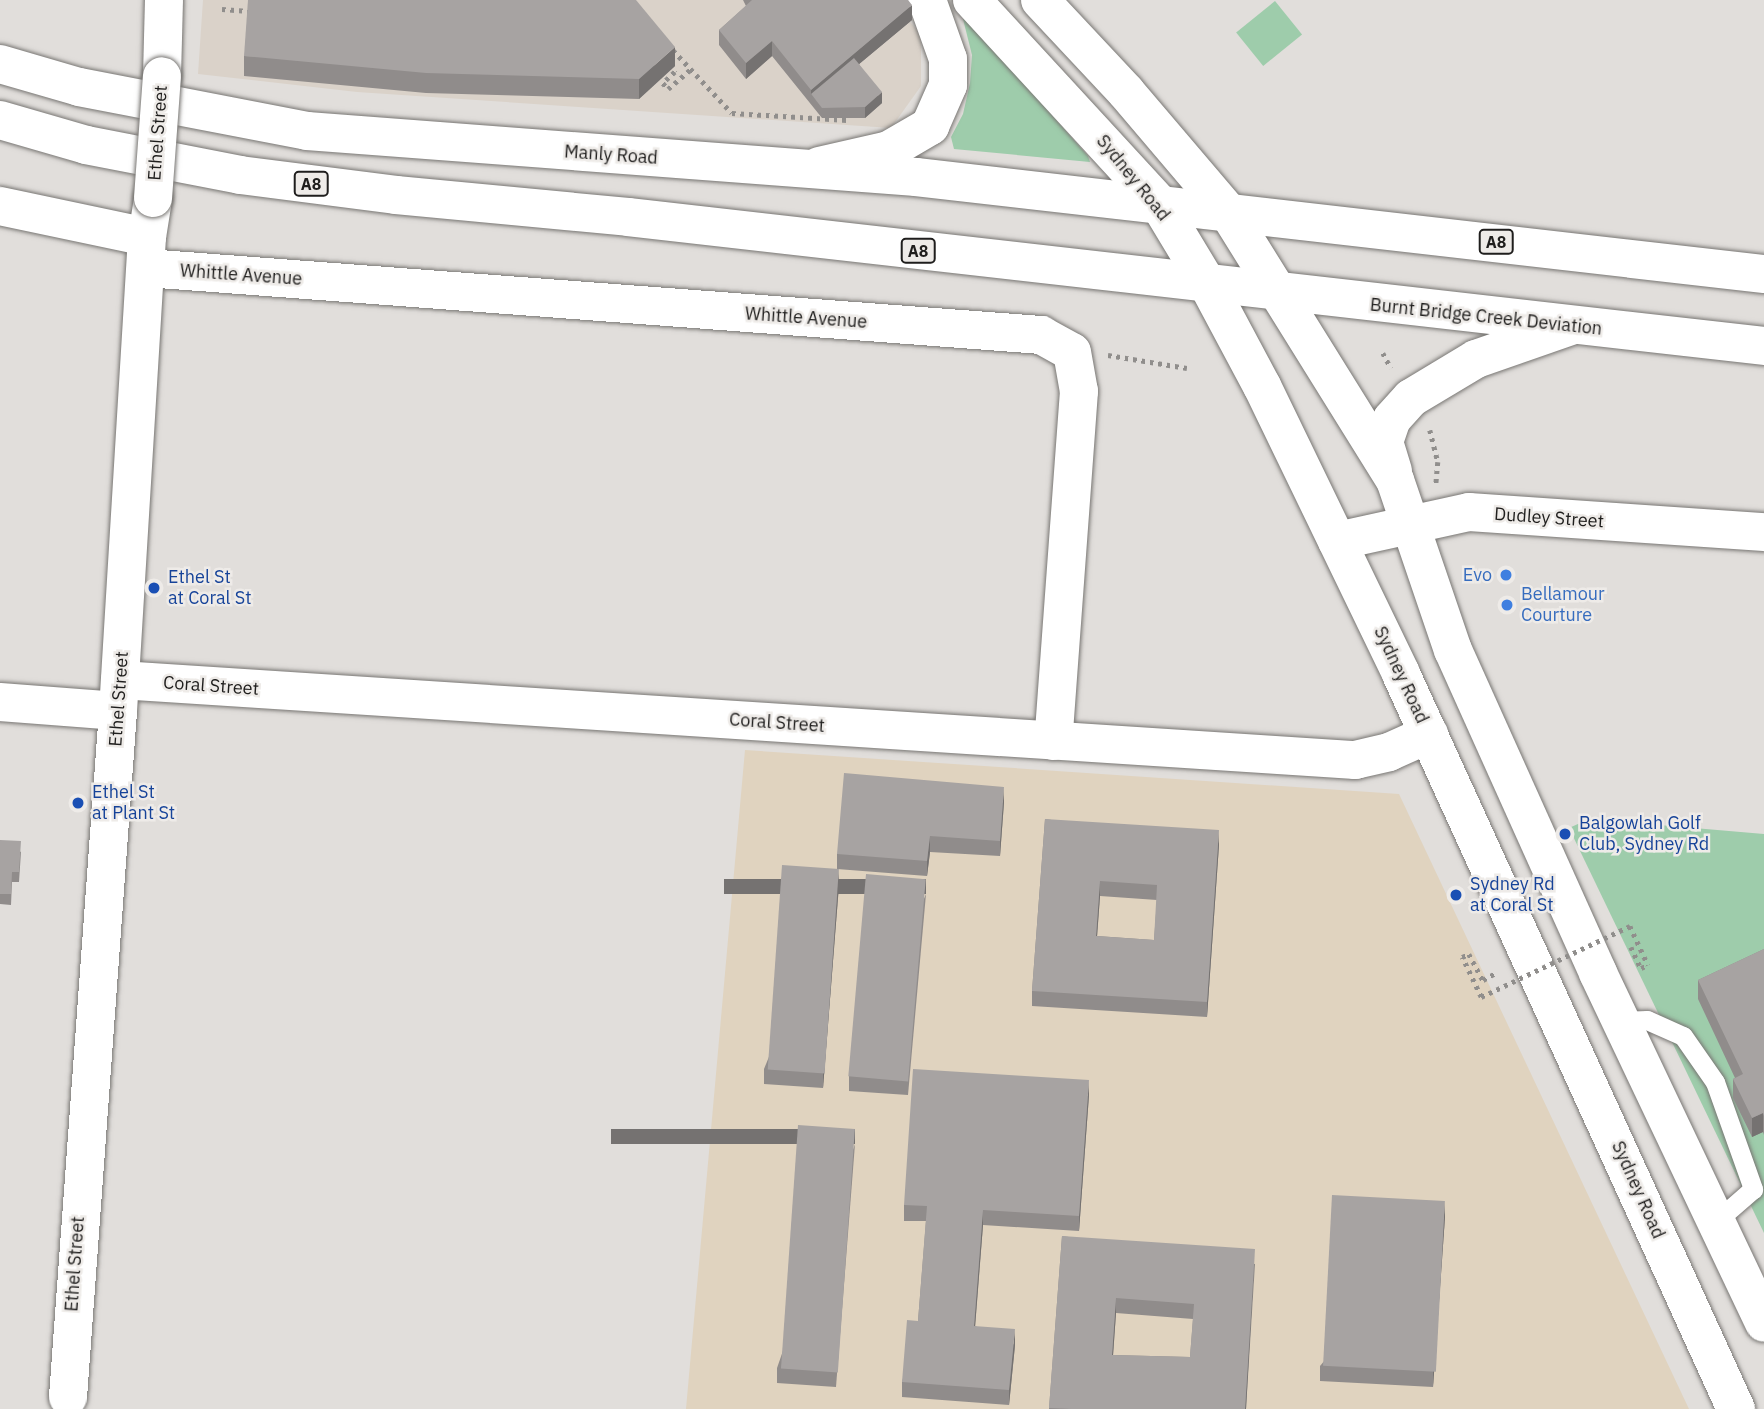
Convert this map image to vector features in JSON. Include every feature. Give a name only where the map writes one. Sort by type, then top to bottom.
[{"type":"main road","name":"Ethel Street","points":[[67,1405],[119,695],[146,253],[162,76],[164,0]]},
{"type":"main road","points":[[817,167],[889,150],[930,126],[948,85],[948,59],[927,0]]},
{"type":"main road","name":"Sydney Road","points":[[972,0],[1157,202],[1208,285],[1337,541],[1429,734],[1736,1409]]},
{"type":"main road","points":[[1040,0],[1126,92],[1228,212],[1283,295],[1395,480]]},
{"type":"main road","name":"Manly Road","points":[[0,64],[79,87],[307,131],[817,167],[1157,202],[1228,212]]},
{"type":"main road","name":"A8","points":[[0,120],[86,145],[240,175],[1208,285]]},
{"type":"main road","name":"Whittle Avenue","points":[[0,206],[146,253],[1041,335],[1072,352]]},
{"type":"main road","name":"A8","points":[[1228,212],[1764,274]]},
{"type":"main road","name":"Burnt Bridge Creek Deviation","points":[[1208,285],[1764,346]]},
{"type":"main road","points":[[1572,326],[1476,359],[1411,398],[1392,419],[1384,442],[1453,650],[1620,1021],[1764,1324]]},
{"type":"main road","points":[[1054,741],[1079,391],[1072,352]]},
{"type":"main road","name":"Dudley Street","points":[[1337,541],[1469,512],[1764,532]]},
{"type":"main road","name":"Coral Street","points":[[0,702],[119,695],[1054,741],[1355,760],[1389,752],[1429,734]]},
{"type":"lane","points":[[1620,1021],[1647,1020],[1683,1036],[1716,1082],[1753,1189],[1715,1222]]},
{"type":"path","points":[[222,9],[249,11]]},
{"type":"path","points":[[663,39],[732,113],[851,120]]},
{"type":"path","points":[[665,60],[675,72],[663,83],[668,89],[691,69]]},
{"type":"path","points":[[1072,352],[1187,368]]},
{"type":"path","points":[[1424,418],[1434,437],[1436,484]]},
{"type":"path","points":[[1494,974],[1482,980],[1469,954],[1462,957],[1481,997],[1630,926],[1648,965],[1641,968],[1626,937]]},
{"type":"shaded area","points":[[203,0],[892,0],[921,35],[921,86],[891,128],[357,92],[198,74]]},
{"type":"shaded area","points":[[745,750],[1399,794],[1689,1409],[686,1409]]},
{"type":"green space","points":[[1275,1],[1302,34],[1263,66],[1236,32]]},
{"type":"green space","points":[[966,18],[1088,156],[1090,162],[954,149],[951,137],[963,114],[970,83],[972,55],[963,19]]},
{"type":"green space","points":[[1589,819],[1764,834],[1764,1233],[1569,828]]},
{"type":"building","points":[[248,0],[636,0],[675,47],[639,79],[426,73],[244,56]]},
{"type":"building","points":[[752,0],[908,0],[912,5],[811,90],[772,41],[746,63],[719,30]]},
{"type":"building","points":[[854,58],[882,92],[865,107],[822,108],[811,94]]},
{"type":"building","points":[[844,773],[1004,787],[1000,841],[930,836],[927,861],[837,854]]},
{"type":"building","points":[[1045,819],[1219,830],[1207,1002],[1032,991]],"holes":[[[1100,881],[1157,885],[1154,940],[1096,936]]]},
{"type":"building","points":[[0,840],[21,841],[19,872],[12,872],[11,894],[0,894]]},
{"type":"building","points":[[782,865],[839,869],[825,1073],[768,1070]]},
{"type":"building","points":[[866,874],[926,879],[908,1081],[848,1076]]},
{"type":"building","points":[[1764,949],[1764,1116],[1763,1113],[1752,1118],[1733,1079],[1743,1074],[1698,980]]},
{"type":"building","points":[[913,1069],[1089,1080],[1079,1216],[983,1210],[974,1326],[1015,1329],[1009,1390],[902,1382],[907,1320],[918,1321],[927,1206],[904,1205]]},
{"type":"building","points":[[798,1125],[855,1129],[838,1372],[781,1368]]},
{"type":"building","points":[[1332,1195],[1445,1201],[1436,1372],[1323,1366]]},
{"type":"building","points":[[1062,1236],[1255,1249],[1245,1409],[1049,1408]],"holes":[[[1116,1298],[1194,1304],[1190,1357],[1112,1355]]]},
{"type":"place","name":"Evo","points":[[1506,575]]},
{"type":"place","name":"Ethel St at Coral St","points":[[154,588]]},
{"type":"place","name":"Bellamour Courture","points":[[1507,605]]},
{"type":"place","name":"Ethel St at Plant St","points":[[78,803]]},
{"type":"place","name":"Balgowlah Golf Club, Sydney Rd","points":[[1565,834]]},
{"type":"place","name":"Sydney Rd at Coral St","points":[[1456,895]]}]
